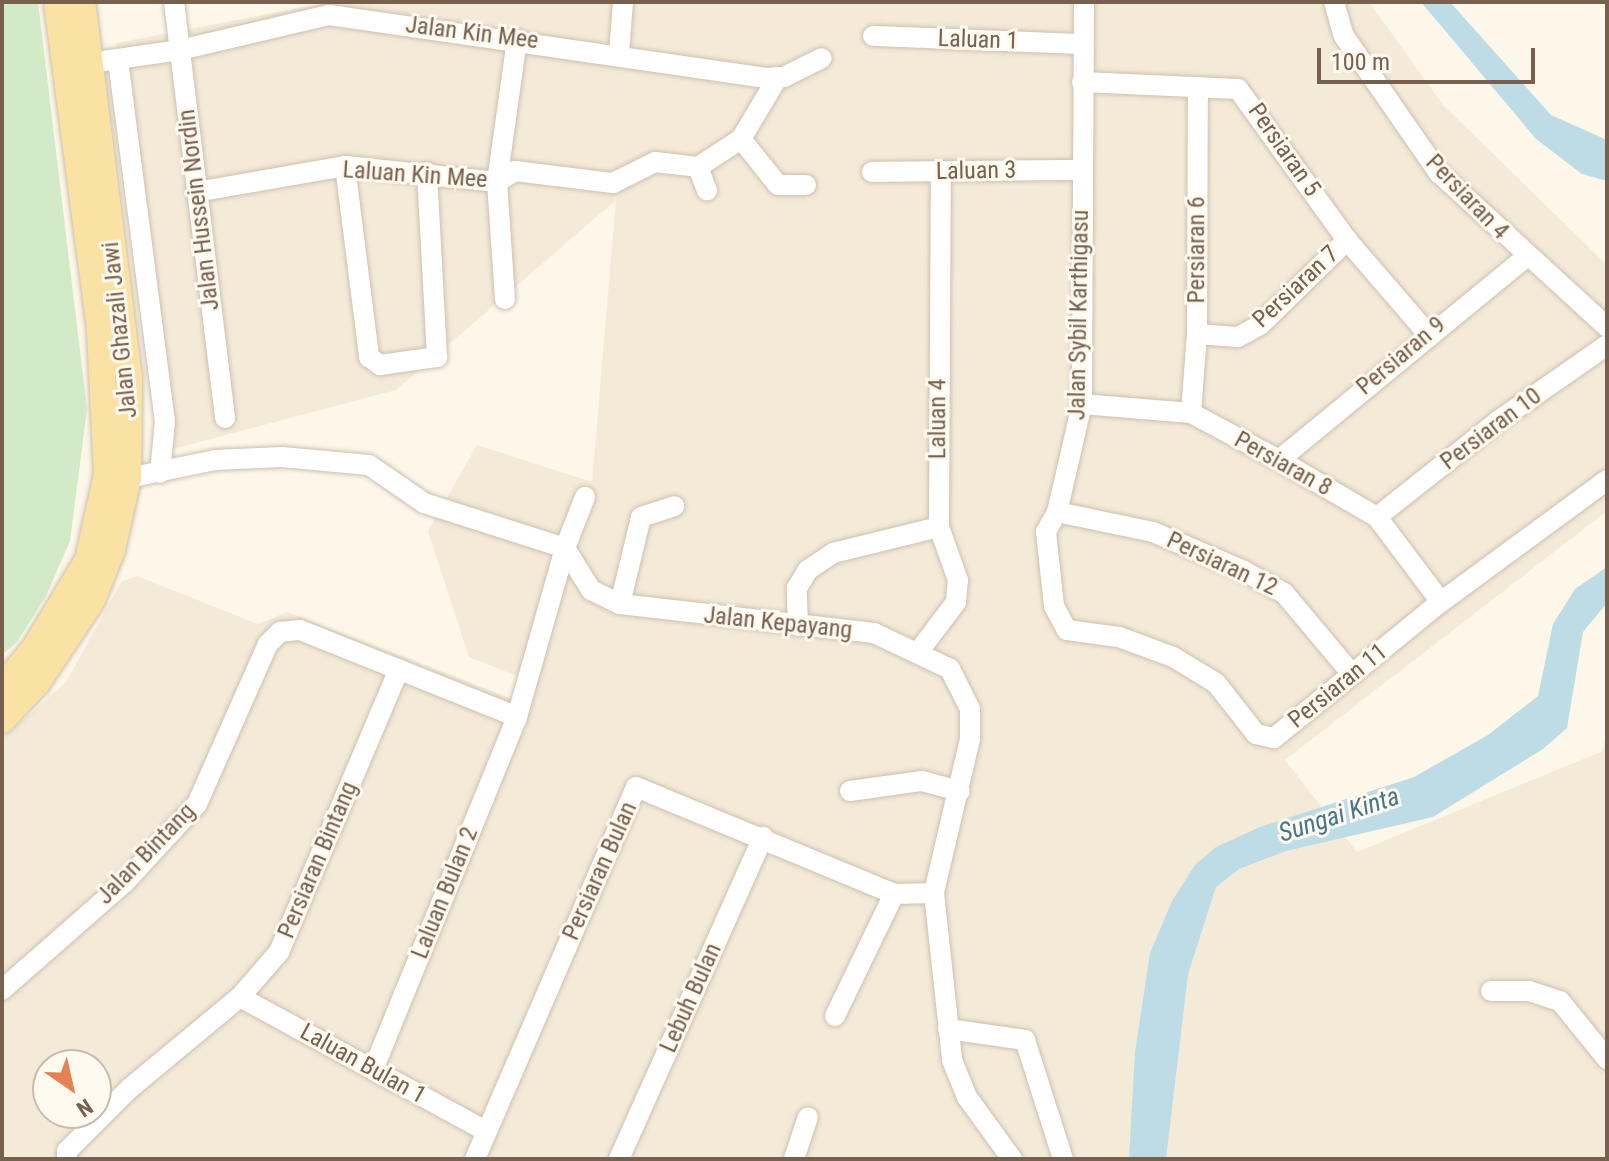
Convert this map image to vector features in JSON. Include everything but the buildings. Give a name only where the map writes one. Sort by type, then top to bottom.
[{"type":"main road","points":[[59,2],[76,51],[90,63],[79,83],[82,115],[75,123]]},
{"type":"main road","name":"Jalan Ghazali Jawi","points":[[2,688],[48,629],[88,560],[107,474],[108,420],[59,2]]},
{"type":"main road","name":"Jalan Ghazali Jawi","points":[[2,720],[36,684],[92,600],[112,550],[128,478],[129,378],[82,2]]},
{"type":"main road","points":[[88,560],[101,542],[115,488],[128,478]]},
{"type":"street","name":"Jalan Hussein Nordin","points":[[174,2],[225,418]]},
{"type":"street","points":[[619,53],[623,2]]},
{"type":"street","name":"Jalan Sybil Karthigasu","points":[[1058,621],[1046,532],[1057,512],[1082,404],[1080,170],[1084,2]]},
{"type":"street","name":"Persiaran 4","points":[[1334,2],[1344,36],[1439,173],[1526,257],[1607,327]]},
{"type":"street","name":"Jalan Kin Mee","points":[[90,63],[180,50],[290,12],[517,39],[778,77]]},
{"type":"street","name":"Laluan 1","points":[[873,36],[1083,44]]},
{"type":"street","points":[[505,299],[497,182],[517,39]]},
{"type":"street","points":[[707,190],[698,167],[741,139],[778,77],[822,58]]},
{"type":"street","name":"Jalan Ghazali Jawi","points":[[118,60],[165,421],[160,473]]},
{"type":"street","name":"Persiaran 5","points":[[1082,82],[1238,89],[1347,240],[1427,333]]},
{"type":"street","name":"Persiaran 6","points":[[1191,413],[1197,334],[1198,87]]},
{"type":"street","points":[[741,139],[778,185],[806,185]]},
{"type":"street","name":"Laluan Kin Mee","points":[[196,192],[345,166],[427,172],[497,182],[515,171],[613,183],[655,162],[698,167]]},
{"type":"street","points":[[345,166],[369,357],[380,365],[437,357],[427,172]]},
{"type":"street","name":"Laluan 3","points":[[872,172],[1080,170]]},
{"type":"street","name":"Laluan 4","points":[[919,651],[956,602],[958,580],[939,527],[941,171]]},
{"type":"street","name":"Persiaran 7","points":[[1197,334],[1238,337],[1260,325],[1347,240]]},
{"type":"street","name":"Persiaran 9","points":[[1279,460],[1427,333],[1526,257]]},
{"type":"street","name":"Persiaran 10","points":[[1377,517],[1498,421],[1607,345]]},
{"type":"street","name":"Persiaran 8","points":[[1082,404],[1191,413],[1279,460],[1377,517],[1441,602]]},
{"type":"street","points":[[128,478],[215,460],[282,457],[369,465],[424,503],[565,548]]},
{"type":"street","name":"Persiaran 11","points":[[1058,621],[1067,630],[1119,637],[1173,657],[1216,683],[1256,734],[1274,738],[1441,602],[1607,480]]},
{"type":"street","name":"Laluan Bulan 2","points":[[373,1070],[517,717],[565,548],[585,497]]},
{"type":"street","points":[[620,604],[641,517],[674,506]]},
{"type":"street","name":"Persiaran 12","points":[[1057,512],[1153,532],[1244,571],[1284,593],[1352,674]]},
{"type":"street","points":[[798,626],[797,588],[808,570],[833,553],[939,527]]},
{"type":"street","name":"Jalan Kepayang","points":[[565,548],[591,590],[620,604],[874,633],[919,651],[950,669],[970,709],[960,791],[934,893],[948,1029],[952,1060],[967,1097],[1012,1159]]},
{"type":"street","name":"Jalan Bintang","points":[[2,990],[125,882],[197,804],[268,644],[280,632],[300,630],[399,669]]},
{"type":"street","points":[[399,669],[517,717]]},
{"type":"street","name":"Persiaran Bintang","points":[[67,1159],[67,1151],[129,1089],[240,997],[279,952],[399,669]]},
{"type":"street","points":[[850,791],[922,781],[960,791]]},
{"type":"street","name":"Persiaran Bulan","points":[[475,1159],[636,787],[763,837],[894,894],[934,893]]},
{"type":"street","name":"Lebuh Bulan","points":[[619,1159],[763,837]]},
{"type":"street","points":[[835,1016],[894,894]]},
{"type":"street","points":[[1491,991],[1529,991],[1560,1001],[1607,1059]]},
{"type":"street","name":"Laluan Bulan 1","points":[[240,997],[486,1131]]},
{"type":"street","points":[[948,1029],[1025,1040],[1063,1159]]},
{"type":"street","points":[[794,1159],[808,1117]]},
{"type":"shaded area","points":[[330,2],[1369,2],[1443,105],[1607,265],[1607,511],[1285,760],[1357,852],[1603,751],[1607,726],[1607,1159],[2,1159],[2,739],[66,682],[122,581],[137,576],[258,624],[287,612],[525,704],[530,681],[469,657],[428,531],[477,445],[592,482],[616,200],[396,390],[169,450],[116,43]]},
{"type":"green space","points":[[2,2],[38,2],[87,409],[70,541],[46,596],[17,642],[2,655]]},
{"type":"water","points":[[1421,2],[1450,2],[1551,115],[1607,140],[1607,181],[1582,174],[1536,139]]},
{"type":"water","name":"Sungai Kinta","points":[[1607,567],[1607,603],[1583,632],[1567,728],[1543,749],[1433,817],[1286,851],[1239,869],[1216,887],[1188,974],[1166,1159],[1129,1159],[1135,1052],[1150,953],[1172,901],[1195,865],[1216,847],[1260,827],[1414,777],[1488,735],[1538,696],[1553,624],[1575,589]]}]
